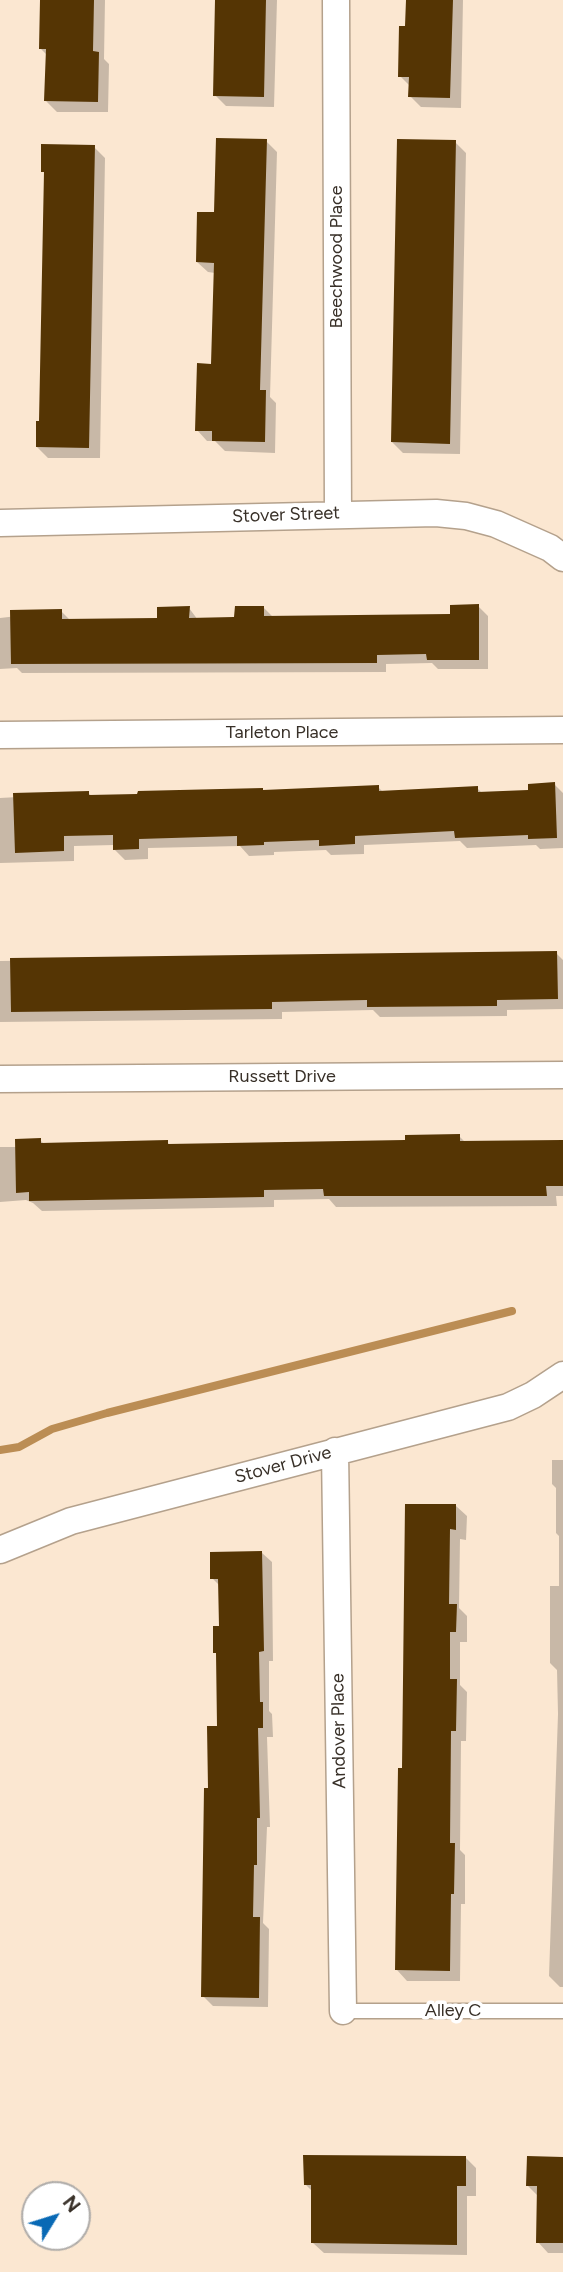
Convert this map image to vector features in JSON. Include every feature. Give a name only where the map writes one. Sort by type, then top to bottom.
[{"type":"street","name":"Beechwood Place","points":[[336,0],[338,514]]},
{"type":"street","name":"Stover Street","points":[[0,523],[436,513],[466,516],[496,524],[550,548],[563,558]]},
{"type":"street","name":"Tarleton Place","points":[[0,735],[563,730]]},
{"type":"street","name":"Russett Drive","points":[[0,1079],[563,1075]]},
{"type":"street","name":"Stover Drive","points":[[0,1550],[71,1521],[508,1407],[533,1395],[563,1375]]},
{"type":"street","name":"Andover Place","points":[[335,1451],[343,2011]]},
{"type":"lane","name":"Alley C","points":[[343,2011],[563,2011]]},
{"type":"building","points":[[40,0],[94,0],[93,51],[99,52],[98,102],[44,101],[46,49],[39,49]]},
{"type":"building","points":[[215,0],[266,0],[264,97],[213,96]]},
{"type":"building","points":[[406,0],[453,0],[450,98],[408,97],[409,77],[398,77],[399,26],[405,26]]},
{"type":"building","points":[[216,138],[267,139],[260,390],[266,390],[265,442],[212,441],[212,431],[195,431],[197,363],[211,364],[214,263],[196,262],[197,212],[214,212]]},
{"type":"building","points":[[397,139],[456,140],[450,444],[391,442]]},
{"type":"building","points":[[41,144],[95,145],[89,448],[36,447],[36,421],[39,421],[44,172],[41,172]]},
{"type":"building","points":[[479,604],[479,660],[427,660],[426,654],[377,655],[377,663],[11,664],[10,610],[62,609],[62,619],[157,618],[157,607],[190,606],[189,618],[234,617],[235,606],[264,606],[264,616],[450,614],[450,605]]},
{"type":"building","points":[[555,782],[557,838],[528,839],[528,835],[455,838],[454,831],[355,836],[355,844],[319,846],[319,840],[237,846],[237,836],[139,839],[139,849],[113,850],[113,835],[64,836],[64,851],[15,853],[13,793],[89,791],[89,795],[137,794],[138,791],[263,790],[379,785],[379,791],[478,786],[478,792],[528,790],[528,784]]},
{"type":"building","points":[[557,951],[558,999],[497,1000],[497,1006],[367,1007],[367,1000],[272,1002],[272,1009],[11,1012],[10,958]]},
{"type":"building","points":[[460,1134],[460,1141],[563,1140],[563,1186],[546,1186],[547,1196],[324,1196],[323,1189],[264,1190],[264,1197],[29,1201],[29,1192],[16,1193],[15,1139],[41,1138],[41,1143],[168,1140],[168,1144],[405,1140],[405,1135]]},
{"type":"building","points":[[405,1504],[456,1504],[456,1530],[450,1529],[449,1604],[457,1604],[456,1632],[450,1632],[450,1679],[457,1679],[456,1731],[451,1731],[450,1843],[455,1843],[450,1971],[395,1970],[398,1768],[402,1768]]},
{"type":"building","points":[[262,1551],[264,1651],[259,1652],[263,1728],[258,1728],[260,1818],[257,1818],[253,1917],[260,1917],[259,1998],[201,1997],[204,1788],[208,1788],[207,1726],[217,1726],[213,1626],[219,1626],[218,1579],[210,1579],[210,1552]]},
{"type":"building","points":[[303,2155],[466,2156],[466,2186],[457,2186],[457,2245],[311,2243],[311,2185],[304,2185]]},
{"type":"building","points":[[527,2156],[563,2157],[563,2243],[536,2243],[537,2186],[526,2186]]},
{"type":"waterway","points":[[0,1450],[19,1447],[52,1429],[107,1413],[512,1311]]}]
